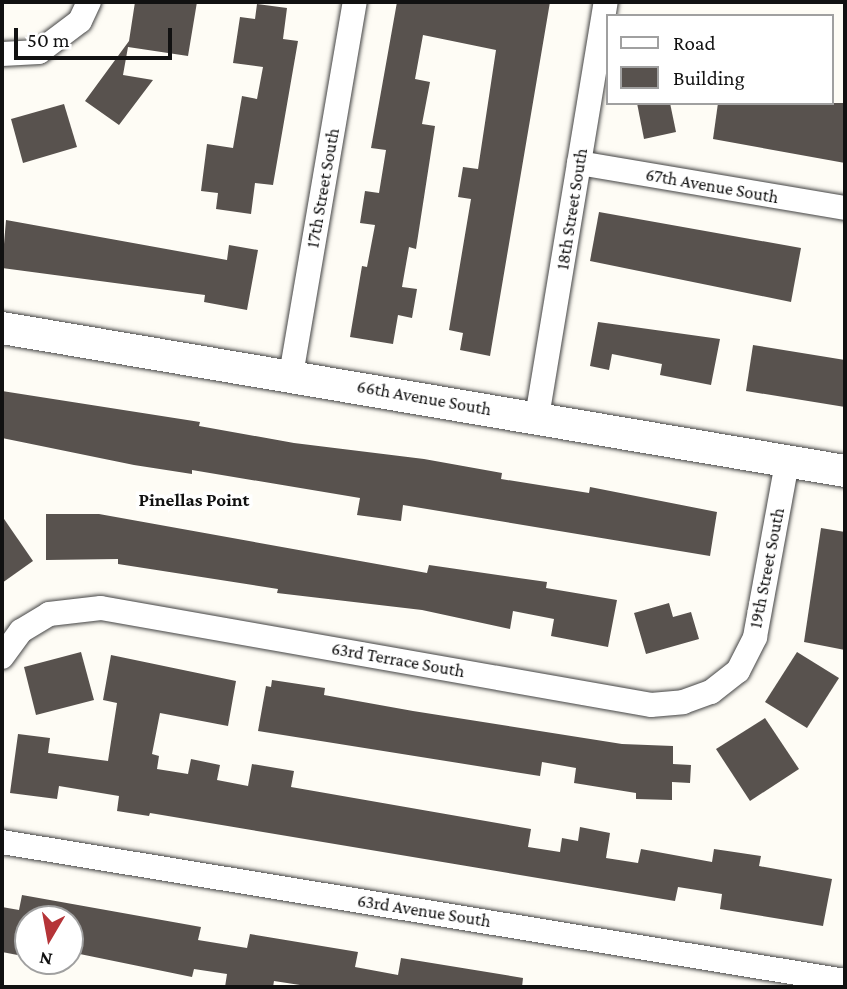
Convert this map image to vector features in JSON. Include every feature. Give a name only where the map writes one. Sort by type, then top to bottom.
[{"type":"street","name":"17th Street South","points":[[291,375],[355,2]]},
{"type":"street","name":"18th Street South","points":[[537,417],[606,2]]},
{"type":"street","points":[[2,54],[39,52],[85,12]]},
{"type":"street","name":"67th Avenue South","points":[[579,163],[845,208]]},
{"type":"street","name":"66th Avenue South","points":[[2,328],[845,471]]},
{"type":"street","name":"19th Street South","points":[[738,671],[755,637],[787,462]]},
{"type":"street","name":"63rd Terrace South","points":[[2,657],[21,631],[50,614],[101,608],[651,705],[682,702],[711,692],[738,671]]},
{"type":"street","name":"63rd Avenue South","points":[[2,842],[845,981]]},
{"type":"building","points":[[135,2],[197,2],[188,56],[128,47],[123,75],[153,80],[119,125],[85,101],[129,41]]},
{"type":"building","points":[[397,2],[550,2],[490,356],[460,350],[463,333],[449,330],[471,199],[458,197],[463,167],[478,169],[496,50],[423,35],[415,79],[430,82],[422,124],[435,126],[416,249],[409,247],[402,287],[417,289],[412,318],[398,315],[393,344],[350,337],[362,266],[367,267],[375,225],[360,223],[365,191],[379,193],[386,150],[371,148]]},
{"type":"building","points":[[257,4],[287,8],[283,39],[298,41],[273,185],[255,183],[251,214],[216,209],[218,193],[201,191],[207,144],[233,148],[242,96],[257,99],[263,67],[233,63],[240,17],[255,19]]},
{"type":"building","points":[[845,103],[845,163],[713,139],[718,105]]},
{"type":"building","points":[[64,104],[77,147],[23,163],[11,119]]},
{"type":"building","points":[[637,105],[670,105],[676,132],[644,139]]},
{"type":"building","points":[[599,212],[801,248],[791,302],[590,261]]},
{"type":"building","points":[[6,220],[227,260],[229,245],[258,250],[247,310],[204,302],[205,295],[2,268]]},
{"type":"building","points":[[598,322],[720,339],[711,385],[660,375],[662,364],[612,354],[609,370],[590,366]]},
{"type":"building","points":[[753,345],[845,360],[845,407],[746,391]]},
{"type":"building","points":[[2,391],[200,422],[199,426],[294,443],[424,459],[502,473],[501,479],[589,493],[590,487],[717,512],[710,556],[403,505],[401,521],[357,515],[360,498],[192,470],[192,474],[134,465],[2,438]]},
{"type":"building","points":[[46,514],[99,514],[427,573],[429,565],[547,582],[546,588],[617,600],[608,647],[551,636],[554,619],[513,611],[510,629],[422,610],[277,593],[278,589],[118,564],[118,559],[46,560]]},
{"type":"building","points":[[2,516],[33,561],[2,583]]},
{"type":"building","points":[[821,528],[845,532],[845,650],[804,642]]},
{"type":"building","points":[[669,603],[673,617],[691,612],[699,639],[646,654],[634,613]]},
{"type":"building","points":[[81,652],[94,700],[36,715],[24,667]]},
{"type":"building","points":[[797,652],[839,678],[807,728],[765,702]]},
{"type":"building","points":[[111,655],[236,681],[228,726],[160,713],[152,754],[159,756],[157,769],[188,774],[191,759],[220,765],[217,780],[248,786],[252,764],[294,771],[291,787],[531,829],[528,847],[560,852],[562,838],[578,841],[580,827],[610,833],[606,858],[638,863],[641,849],[712,862],[714,849],[761,856],[759,866],[832,879],[823,926],[720,909],[722,894],[678,887],[675,901],[150,813],[149,816],[117,811],[119,796],[59,786],[57,799],[10,793],[18,734],[50,738],[48,753],[108,761],[117,703],[103,700]]},
{"type":"building","points":[[272,680],[325,688],[324,695],[413,711],[622,744],[673,746],[673,764],[691,765],[690,783],[672,782],[672,800],[636,799],[636,793],[574,783],[576,768],[542,762],[540,776],[258,731],[266,686],[271,687]]},
{"type":"building","points":[[765,718],[799,769],[750,801],[716,749]]},
{"type":"building","points":[[22,895],[78,905],[20,905]]},
{"type":"building","points":[[84,906],[201,927],[198,940],[247,948],[250,934],[358,952],[355,967],[398,975],[401,958],[523,978],[522,987],[313,987],[274,981],[273,987],[225,987],[227,974],[194,969],[192,977],[84,955]]},
{"type":"building","points":[[2,907],[14,909],[14,954],[2,952]]},
{"type":"district","name":"Pinellas Point","points":[[194,500]]}]
